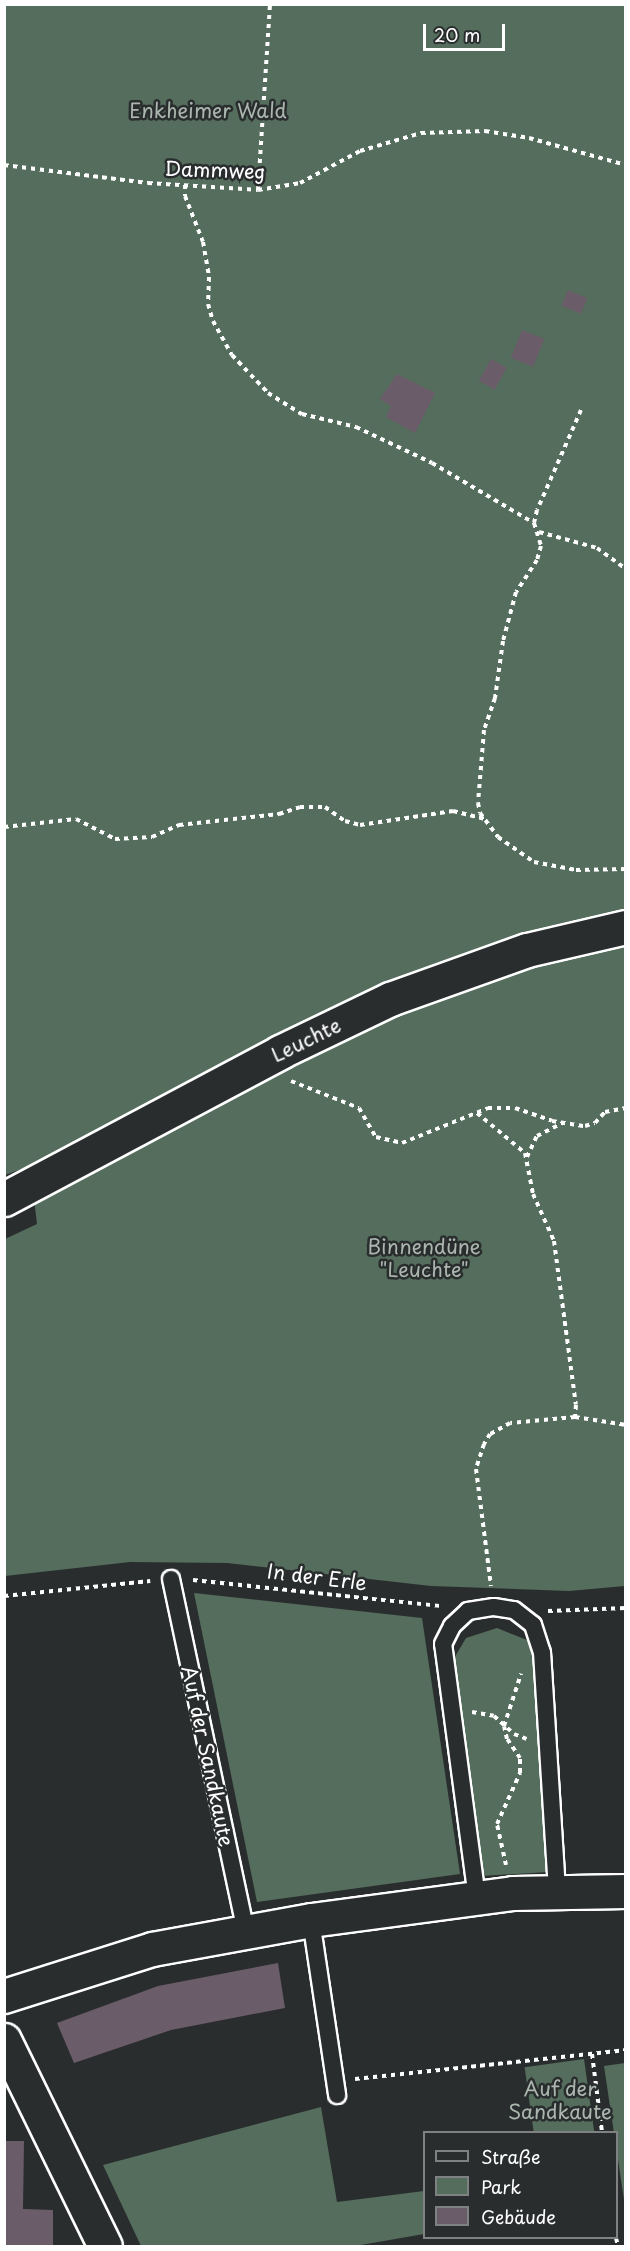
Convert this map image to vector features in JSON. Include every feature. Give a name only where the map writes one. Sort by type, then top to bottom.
[{"type":"street","name":"Leuchte","points":[[4,1198],[280,1052],[390,999],[527,950],[626,927]]},
{"type":"street","points":[[4,1996],[152,1949],[311,1920],[522,1893],[626,1891]]},
{"type":"street","points":[[4,2040],[105,2247]]},
{"type":"lane","name":"Auf der Sandkaute","points":[[171,1579],[246,1932]]},
{"type":"lane","points":[[477,1898],[443,1644],[452,1626],[468,1611],[494,1607],[514,1610],[533,1625],[542,1652],[557,1891]]},
{"type":"lane","points":[[311,1920],[336,2088]]},
{"type":"path","points":[[258,190],[270,4]]},
{"type":"path","name":"Dammweg","points":[[4,165],[185,185],[258,190],[300,183],[360,151],[421,133],[485,130],[529,138],[626,165]]},
{"type":"path","points":[[185,185],[185,196],[203,242],[209,277],[208,304],[213,321],[232,355],[260,386],[302,414],[356,427],[432,463],[534,523],[538,532],[539,553],[516,592],[500,653],[495,698],[484,730],[477,788],[484,819],[498,837],[534,862],[576,870],[626,869]]},
{"type":"path","points":[[534,523],[545,486],[581,410]]},
{"type":"path","points":[[538,532],[597,548],[626,569]]},
{"type":"path","points":[[4,827],[76,819],[115,839],[152,837],[179,825],[279,814],[300,807],[325,807],[345,821],[360,825],[395,817],[453,812],[484,819]]},
{"type":"path","points":[[281,1075],[359,1108],[376,1137],[390,1142],[402,1143],[488,1108],[515,1108],[564,1123],[595,1124],[605,1112],[626,1108]]},
{"type":"path","points":[[477,1113],[518,1144],[526,1158],[533,1194],[554,1241],[575,1418]]},
{"type":"path","points":[[526,1158],[537,1136],[564,1123]]},
{"type":"path","points":[[494,1607],[476,1468],[490,1434],[510,1423],[575,1418],[626,1425]]},
{"type":"path","name":"In der Erle","points":[[4,1596],[171,1579],[228,1582],[448,1606]]},
{"type":"path","points":[[539,1610],[626,1608]]},
{"type":"path","points":[[522,1668],[504,1726],[520,1766],[497,1824],[503,1857],[522,1893]]},
{"type":"path","points":[[454,1719],[474,1711],[485,1712],[504,1726],[531,1740],[547,1733]]},
{"type":"path","points":[[336,2088],[626,2050]]},
{"type":"path","points":[[592,2054],[602,2131]]},
{"type":"green space","points":[[5,5],[625,5],[625,1586],[569,1591],[431,1586],[227,1563],[130,1562],[5,1576],[5,1239],[37,1224],[30,1166],[5,1175]]},
{"type":"green space","points":[[194,1593],[422,1618],[460,1874],[257,1902]]},
{"type":"green space","points":[[497,1628],[527,1640],[534,1659],[548,1872],[481,1876],[453,1660],[466,1638]]},
{"type":"green space","name":"Auf der Sandkaute","points":[[584,2059],[594,2131],[534,2131],[525,2067]]},
{"type":"green space","points":[[625,2063],[626,2199],[624,2200],[618,2160],[618,2131],[614,2131],[604,2066]]},
{"type":"green space","points":[[321,2107],[337,2202],[423,2191],[423,2234],[355,2246],[141,2246],[103,2165]]},
{"type":"building","points":[[568,290],[587,298],[581,314],[561,306]]},
{"type":"building","points":[[522,330],[544,339],[533,367],[511,358]]},
{"type":"building","points":[[491,359],[507,368],[495,390],[479,381]]},
{"type":"building","points":[[397,374],[435,393],[415,433],[386,417],[391,406],[380,399]]},
{"type":"building","points":[[278,1963],[285,2008],[171,2030],[74,2063],[57,2023],[158,1986]]},
{"type":"building","points":[[4,2141],[24,2141],[23,2209],[53,2210],[53,2246],[4,2246]]},
{"type":"park label","name":"Enkheimer Wald","points":[[208,110]]},
{"type":"park label","name":"Binnendüne \"Leuchte\"","points":[[424,1258]]}]
